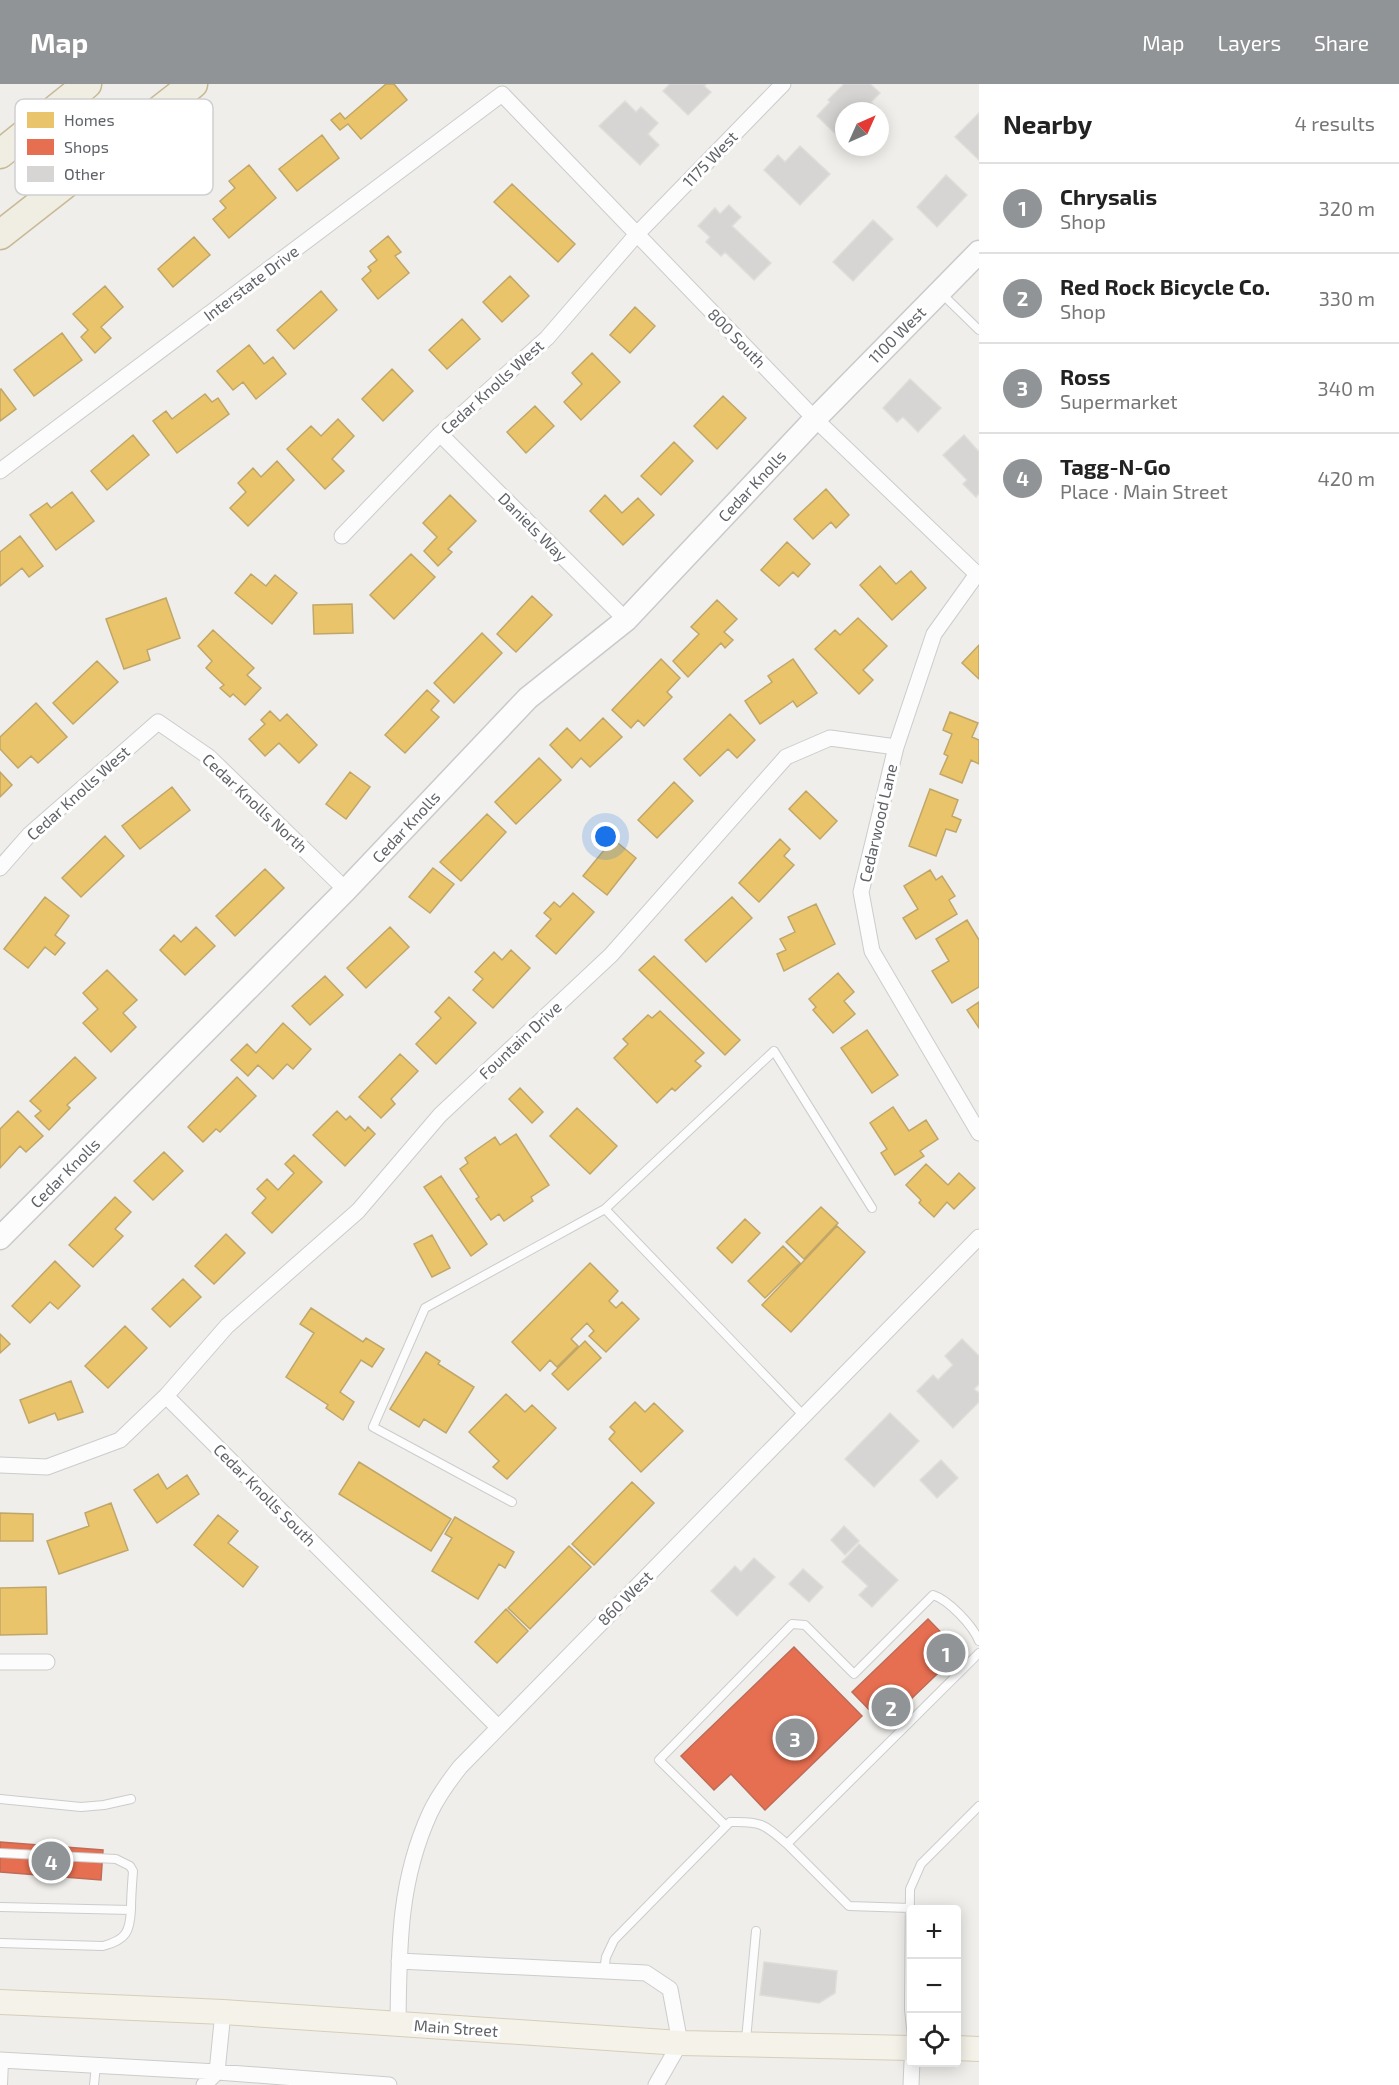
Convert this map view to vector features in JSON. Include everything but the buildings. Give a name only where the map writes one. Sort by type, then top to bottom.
[{"type":"highway","points":[[68,99],[87,84]]},
{"type":"highway","points":[[174,99],[193,84]]},
{"type":"highway","points":[[0,154],[15,142]]},
{"type":"highway","points":[[0,235],[51,195]]},
{"type":"main road","name":"Main Street","points":[[0,2002],[223,2012],[680,2043],[907,2048]]},
{"type":"main road","points":[[961,2048],[979,2049]]},
{"type":"street","name":"1175 West","points":[[637,234],[783,84]]},
{"type":"street","name":"800 South","points":[[503,89],[637,234],[814,419],[978,575]]},
{"type":"street","name":"Interstate Drive","points":[[0,471],[503,89]]},
{"type":"street","name":"Cedar Knolls West","points":[[342,536],[440,434],[548,338],[637,234]]},
{"type":"street","name":"1100 West","points":[[814,419],[979,252]]},
{"type":"street","name":"Cedar Knolls","points":[[0,1238],[346,890],[528,698],[626,620],[814,419]]},
{"type":"street","name":"Daniels Way","points":[[440,434],[626,620]]},
{"type":"street","name":"Cedarwood Lane","points":[[978,575],[934,634],[896,747],[861,892],[872,951],[979,1133]]},
{"type":"street","name":"Cedar Knolls West","points":[[0,868],[29,835],[158,722]]},
{"type":"street","name":"Cedar Knolls North","points":[[158,722],[209,758],[346,890]]},
{"type":"street","name":"Fountain Drive","points":[[166,1396],[227,1326],[358,1212],[440,1115],[611,955],[786,757],[830,738],[896,747]]},
{"type":"street","name":"860 West","points":[[398,2024],[403,1902],[412,1862],[430,1812],[460,1767],[979,1237]]},
{"type":"street","points":[[0,1465],[47,1467],[120,1440],[166,1396]]},
{"type":"street","name":"Cedar Knolls South","points":[[166,1396],[498,1726]]},
{"type":"street","points":[[0,1662],[47,1662]]},
{"type":"street","points":[[399,1961],[646,1973],[670,1989],[680,2043],[656,2085]]},
{"type":"street","points":[[204,2085],[217,2072],[223,2012]]},
{"type":"street","points":[[2,2061],[217,2072],[390,2085]]},
{"type":"street","points":[[911,2085],[912,2067]]},
{"type":"lane","points":[[940,292],[979,330]]},
{"type":"lane","points":[[512,1502],[373,1427],[424,1308],[605,1209],[774,1051],[872,1208]]},
{"type":"lane","points":[[605,1209],[804,1416]]},
{"type":"lane","points":[[726,1826],[659,1760],[792,1624],[805,1625],[854,1674],[933,1595],[942,1598],[975,1630],[979,1641]]},
{"type":"lane","points":[[787,1844],[979,1653]]},
{"type":"lane","points":[[0,1799],[81,1807],[131,1799]]},
{"type":"lane","points":[[910,1905],[910,1889],[921,1864],[979,1806]]},
{"type":"lane","points":[[604,1971],[606,1957],[614,1940],[730,1822],[750,1821],[765,1825],[849,1906],[907,1908]]},
{"type":"lane","points":[[0,1852],[116,1859],[130,1866],[133,1871],[131,1926],[125,1935],[114,1943],[103,1946],[0,1943]]},
{"type":"lane","points":[[0,1907],[131,1910]]},
{"type":"lane","points":[[745,2045],[756,1931]]},
{"type":"lane","points":[[909,1959],[909,2013]]},
{"type":"lane","points":[[2,2061],[3,2085]]},
{"type":"lane","points":[[94,2085],[96,2065]]},
{"type":"place","name":"Chrysalis","points":[[946,1653]]},
{"type":"place","name":"Red Rock Bicycle Co.","points":[[891,1707]]},
{"type":"place","name":"Ross","points":[[795,1738]]},
{"type":"place","name":"Tagg-N-Go","points":[[51,1861]]}]
